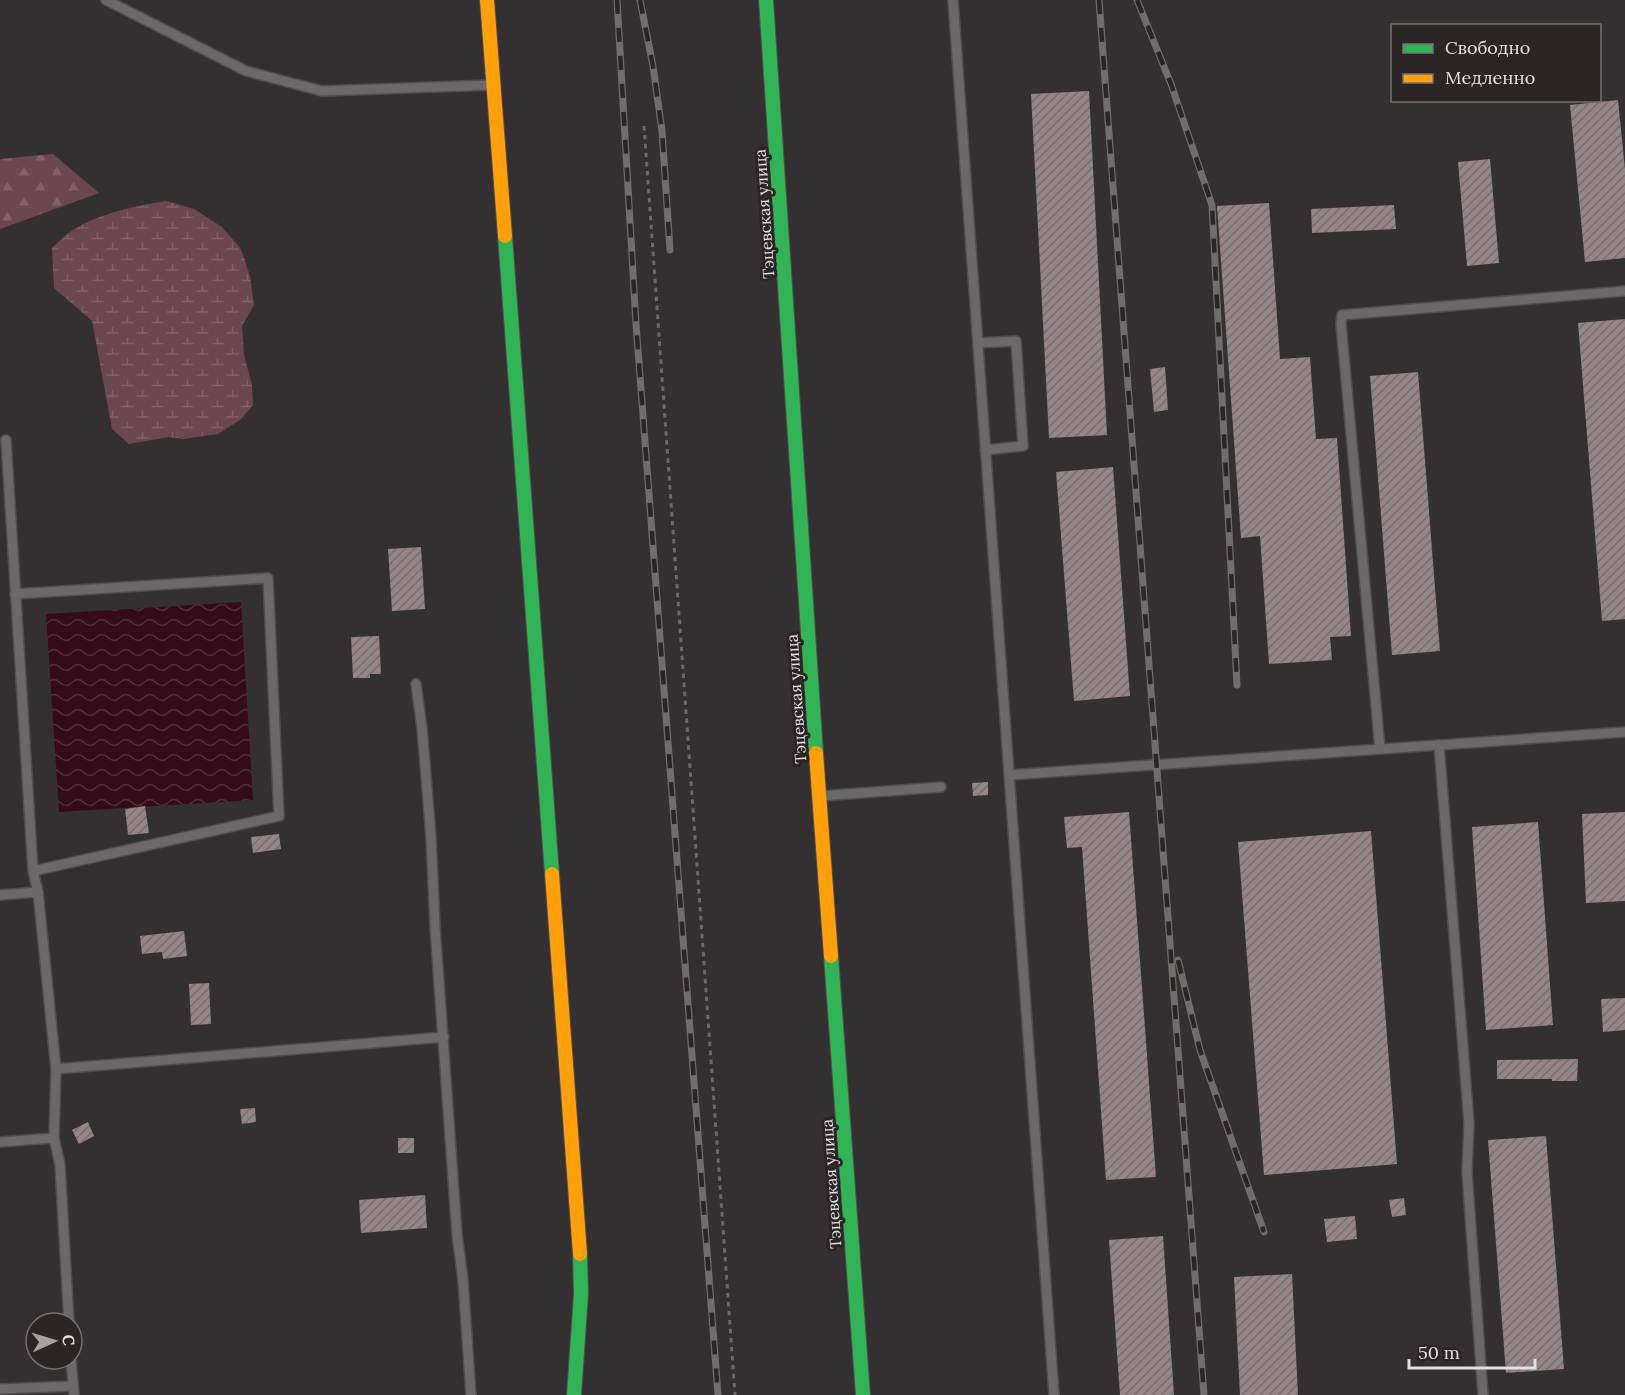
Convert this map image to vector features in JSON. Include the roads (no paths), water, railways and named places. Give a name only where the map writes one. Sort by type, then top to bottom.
[{"type":"street","points":[[487,0],[580,1255],[574,1395]]},
{"type":"street","name":"Тэцевская улица","points":[[766,0],[819,796],[863,1395]]},
{"type":"lane","points":[[106,0],[246,71],[322,91],[494,85]]},
{"type":"lane","points":[[953,0],[1054,1395]]},
{"type":"lane","points":[[1380,749],[1342,315],[1625,291]]},
{"type":"lane","points":[[978,343],[1016,341],[1017,353],[1023,446],[985,450]]},
{"type":"lane","points":[[6,440],[33,871],[38,892],[56,1070],[54,1138],[60,1165],[68,1311]]},
{"type":"lane","points":[[15,594],[268,578],[279,816],[33,871]]},
{"type":"lane","points":[[416,684],[431,837],[435,927],[457,1234],[463,1280],[471,1395]]},
{"type":"lane","points":[[1009,775],[1625,732]]},
{"type":"lane","points":[[1439,745],[1468,1123],[1467,1172],[1483,1395]]},
{"type":"lane","points":[[819,796],[941,787]]},
{"type":"lane","points":[[0,895],[38,892]]},
{"type":"lane","points":[[56,1070],[444,1037]]},
{"type":"lane","points":[[0,1142],[54,1138]]},
{"type":"lane","points":[[0,1389],[73,1390],[72,1371]]},
{"type":"water","points":[[241,602],[253,800],[59,812],[46,614]]},
{"type":"railway","points":[[617,0],[636,324],[718,1395]]},
{"type":"railway","points":[[640,0],[653,66],[662,131],[670,250]]},
{"type":"railway","points":[[1099,0],[1204,1395]]},
{"type":"railway","points":[[1137,0],[1171,84],[1212,205],[1237,685]]},
{"type":"railway","points":[[1178,960],[1200,1050],[1264,1232]]}]
